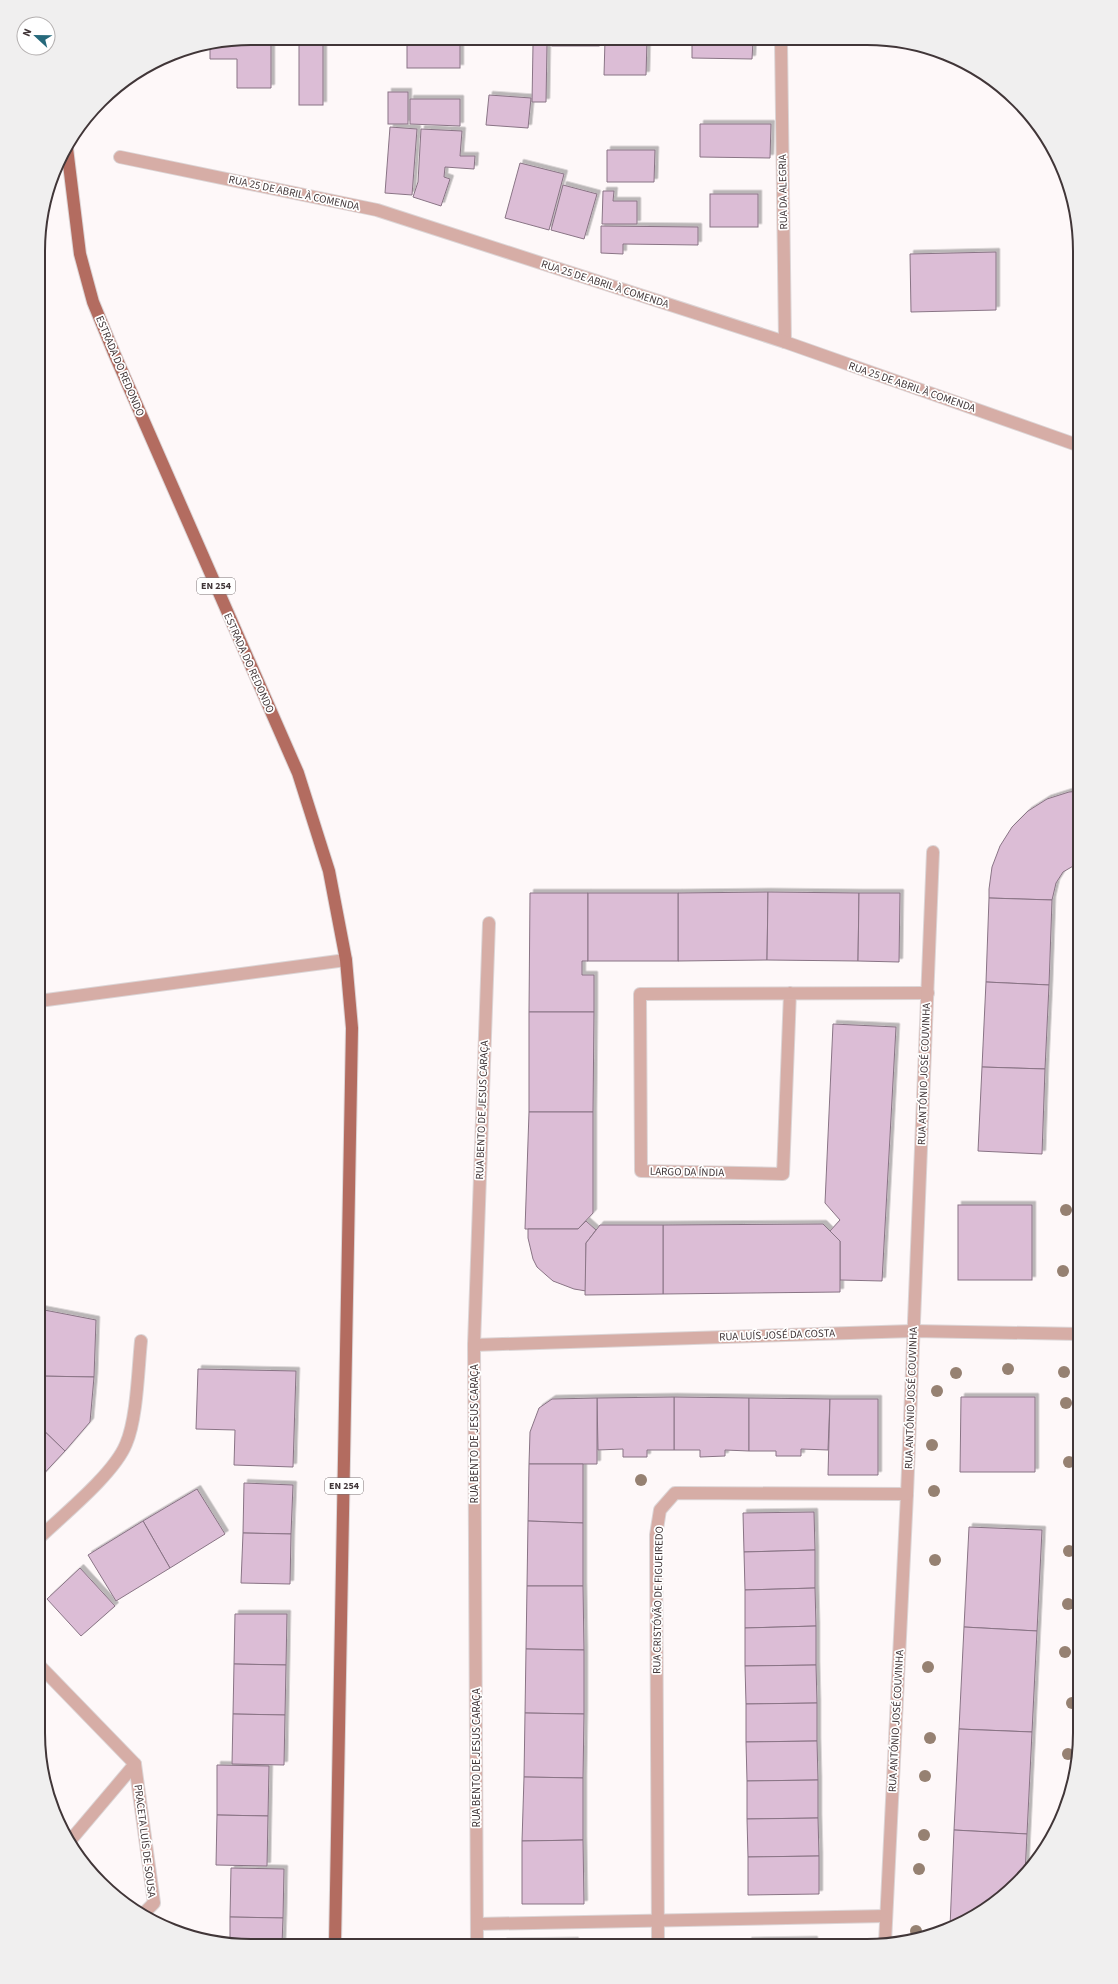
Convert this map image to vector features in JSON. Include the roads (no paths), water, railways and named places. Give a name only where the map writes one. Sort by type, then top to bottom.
[{"type":"main road","name":"ESTRADA DO REDONDO","points":[[68,156],[80,254],[93,302],[298,773],[329,871],[346,960],[352,1028],[335,1939]]},
{"type":"street","name":"RUA DA ALEGRIA","points":[[782,45],[785,342]]},
{"type":"street","name":"RUA 25 DE ABRIL À COMENDA","points":[[120,157],[377,210],[785,342],[1073,444]]},
{"type":"street","name":"RUA ANTÓNIO JOSÉ COUVINHA","points":[[885,1938],[907,1494],[934,852]]},
{"type":"street","name":"RUA BENTO DE JESUS CARAÇA","points":[[476,1939],[474,1345],[489,923]]},
{"type":"street","points":[[45,1000],[346,960]]},
{"type":"street","name":"LARGO DA ÍNDIA","points":[[790,993],[783,1174],[642,1171],[640,994],[790,993],[928,993]]},
{"type":"street","name":"RUA LUÍS JOSÉ DA COSTA","points":[[474,1345],[913,1331],[1073,1334]]},
{"type":"street","points":[[45,1532],[111,1469],[126,1444],[133,1416],[141,1341]]},
{"type":"street","name":"RUA CRISTÓVÃO DE FIGUEIREDO","points":[[658,1939],[656,1535],[660,1510],[675,1493],[907,1494]]},
{"type":"street","points":[[45,1671],[135,1764]]},
{"type":"street","name":"PRACETA LUÍS DE SOUSA","points":[[73,1837],[135,1764]]},
{"type":"street","name":"PRACETA LUÍS DE SOUSA","points":[[135,1764],[154,1903],[147,1910]]},
{"type":"street","points":[[477,1924],[657,1922],[886,1916]]}]
